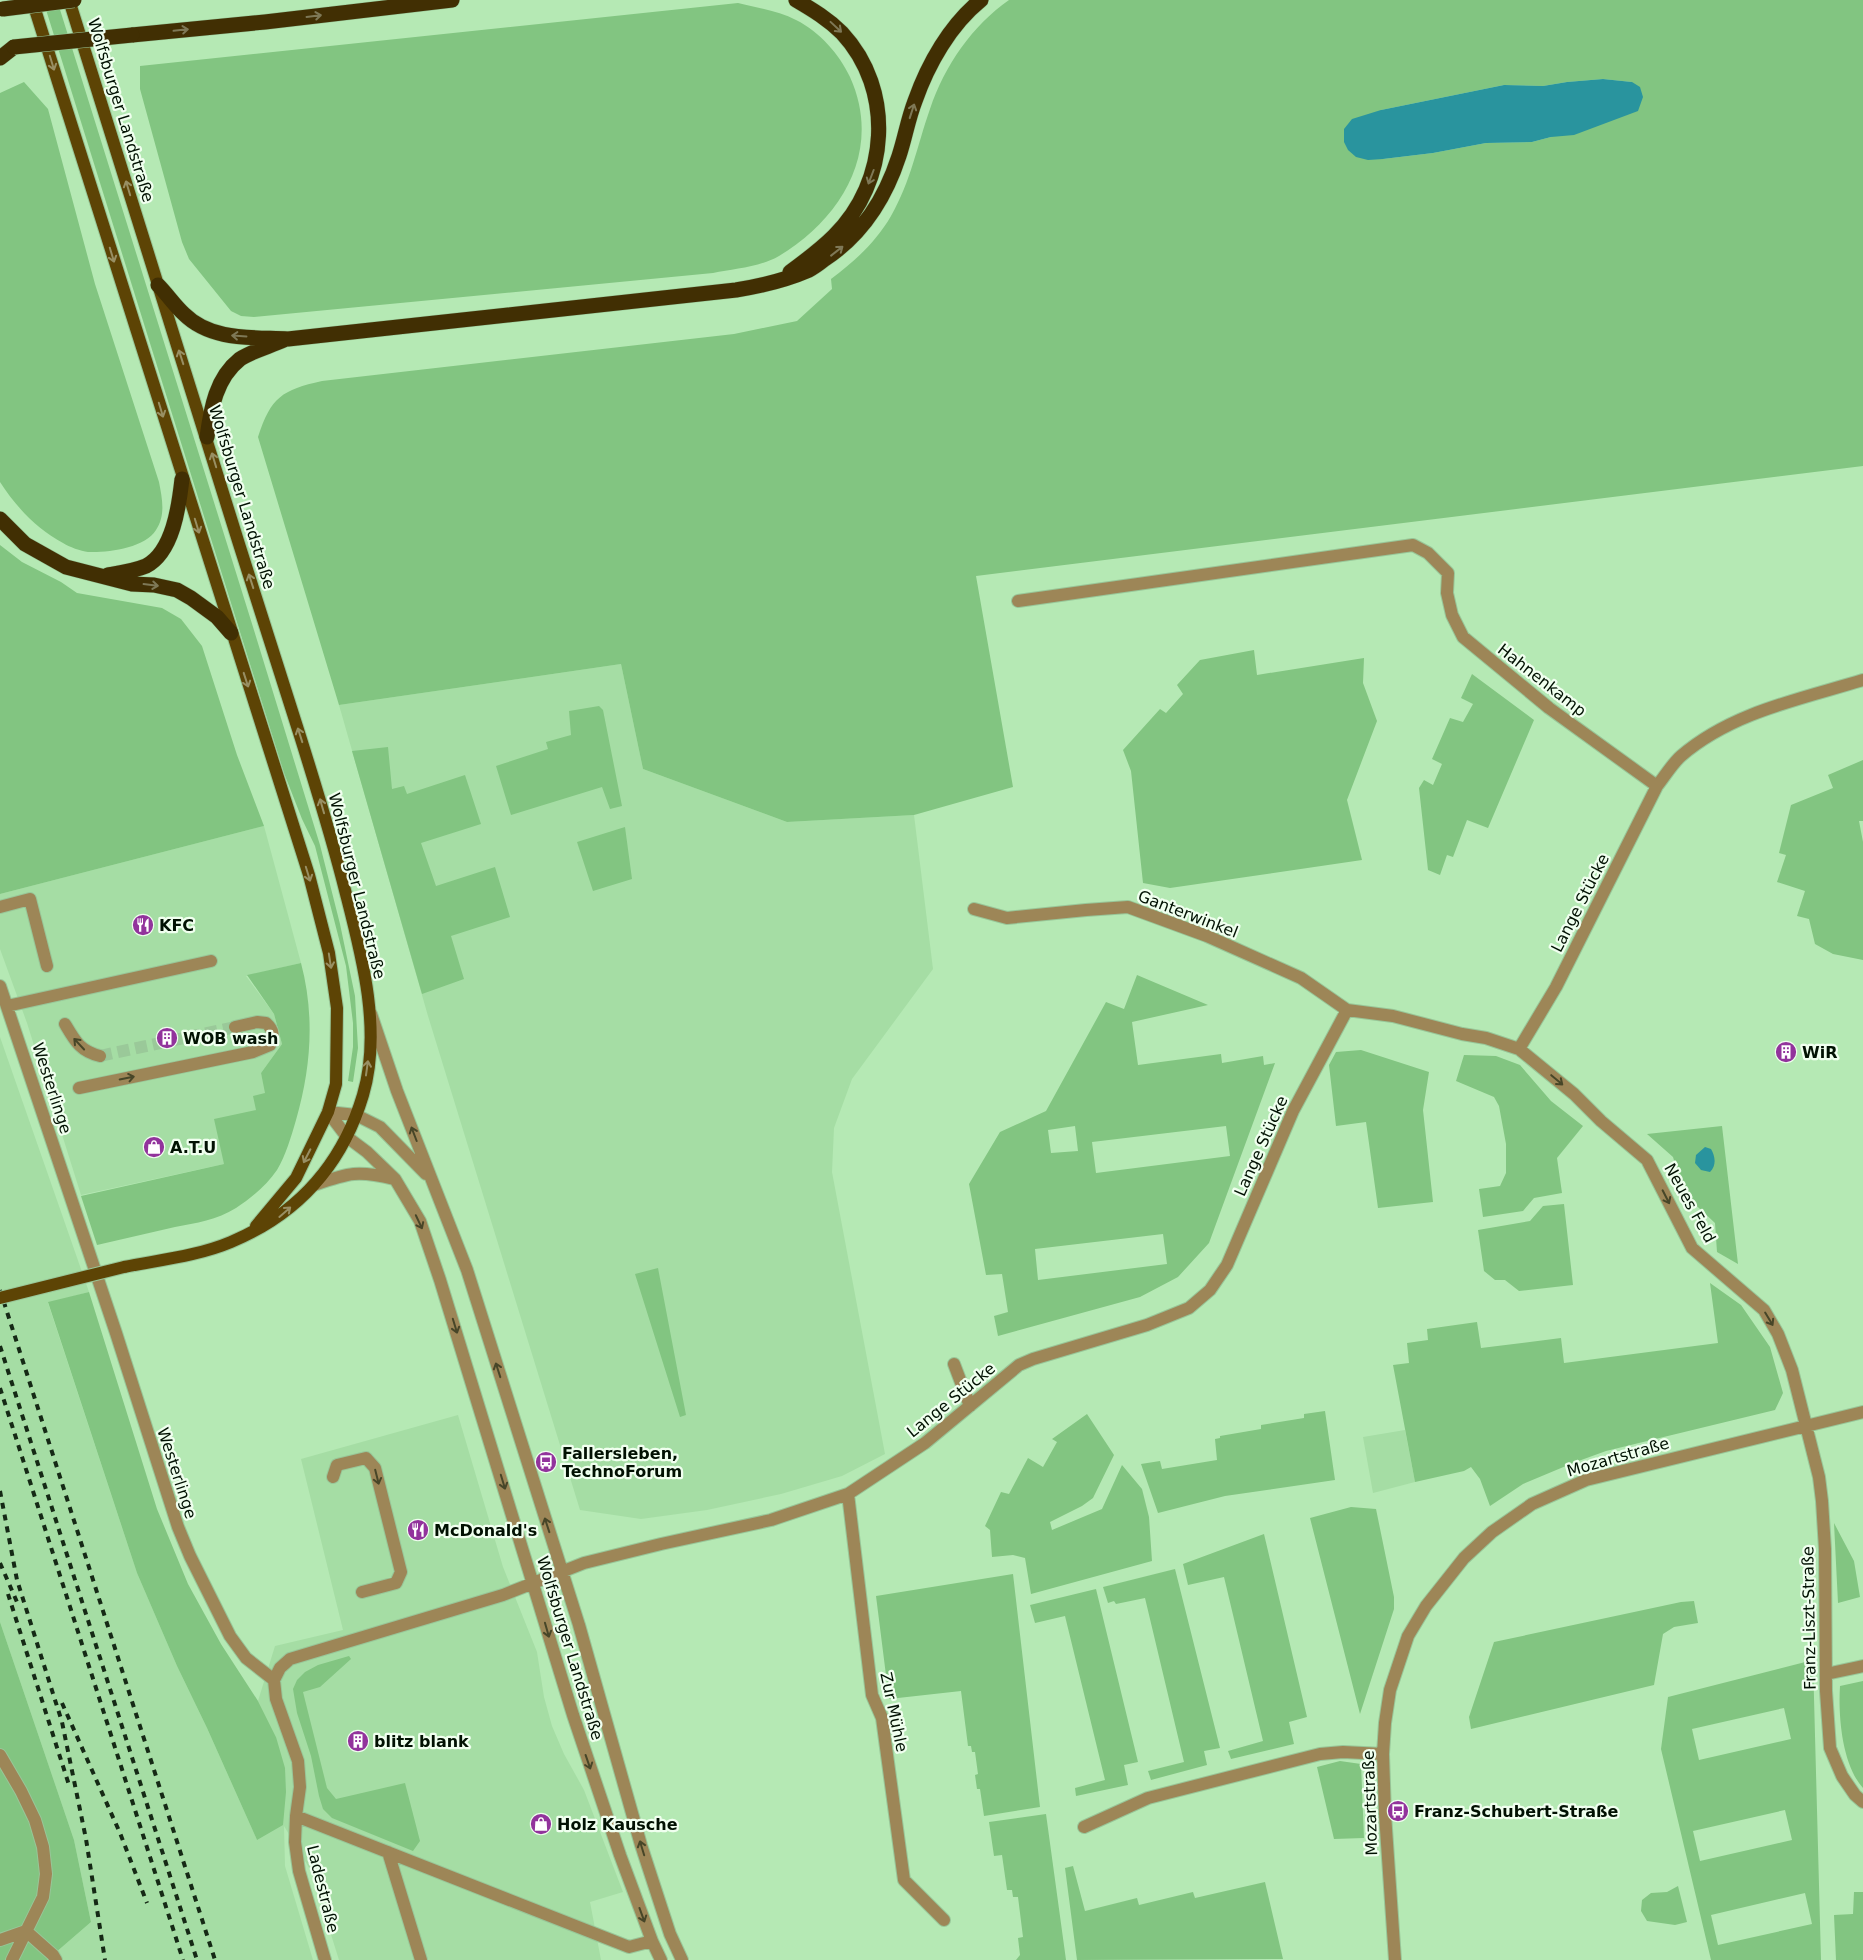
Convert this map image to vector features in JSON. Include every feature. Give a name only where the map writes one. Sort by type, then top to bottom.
[{"type":"highway","points":[[1,9],[74,0]]},
{"type":"highway","points":[[0,58],[7,48],[266,22],[452,0]]},
{"type":"highway","points":[[778,281],[835,236],[849,218],[872,176],[878,154],[878,106],[871,81],[860,58],[843,34],[823,16],[796,0]]},
{"type":"highway","points":[[158,285],[184,315],[201,327],[218,334],[288,339],[736,290],[778,281],[810,269],[838,250],[858,233],[888,184],[927,70],[955,28],[981,0]]},
{"type":"highway","points":[[207,437],[211,407],[221,381],[230,370],[241,358],[288,339]]},
{"type":"highway","points":[[103,576],[130,571],[147,565],[159,553],[175,521],[180,504],[182,479]]},
{"type":"highway","points":[[0,519],[25,544],[66,567],[132,584],[154,585],[177,590],[217,617],[231,633]]},
{"type":"main road","points":[[32,0],[309,876],[329,953],[337,1008],[336,1084],[328,1112],[296,1178],[251,1232]]},
{"type":"main road","name":"Wolfsburger Landstraße","points":[[69,0],[337,858],[365,979],[369,1007],[370,1050],[364,1091],[347,1137]]},
{"type":"main road","points":[[0,1298],[229,1243],[280,1217],[329,1168],[347,1137]]},
{"type":"street","name":"Hahnenkamp","points":[[1018,601],[1413,545],[1428,553],[1448,573],[1448,593],[1452,615],[1463,637],[1549,708],[1657,786]]},
{"type":"street","name":"Lange Stücke","points":[[1520,1049],[1556,986],[1657,786],[1680,757],[1711,735],[1741,718],[1863,680]]},
{"type":"street","points":[[0,907],[30,899],[47,966]]},
{"type":"street","name":"Ganterwinkel","points":[[974,909],[1007,918],[1128,907],[1207,936],[1302,978],[1347,1010]]},
{"type":"street","points":[[7,1006],[211,961]]},
{"type":"street","name":"Westerlinge","points":[[0,986],[178,1527],[190,1556],[230,1636],[246,1658],[274,1680]]},
{"type":"street","name":"Wolfsburger Landstraße","points":[[369,1007],[397,1091],[467,1270],[562,1572],[641,1845],[670,1934],[682,1960]]},
{"type":"street","name":"Lange Stücke","points":[[534,1583],[584,1563],[771,1520],[848,1494],[918,1448],[1019,1365],[1033,1359],[1147,1325],[1189,1308],[1210,1290],[1227,1265],[1293,1112],[1347,1010]]},
{"type":"street","points":[[1347,1010],[1393,1016],[1462,1034],[1486,1038],[1520,1049]]},
{"type":"street","points":[[79,1088],[253,1052],[270,1046],[273,1037],[272,1029],[266,1023],[257,1022],[235,1027]]},
{"type":"street","points":[[66,1024],[76,1042],[88,1052],[100,1056]]},
{"type":"street","name":"Neues Feld","points":[[1520,1049],[1574,1094],[1647,1160],[1692,1248],[1764,1310],[1778,1334],[1792,1370],[1805,1425]]},
{"type":"street","name":"Wolfsburger Landstraße","points":[[328,1112],[356,1115],[380,1127],[431,1179]]},
{"type":"street","name":"Wolfsburger Landstraße","points":[[328,1112],[347,1137],[367,1152],[395,1179],[420,1222],[440,1280],[573,1715],[620,1855],[661,1960]]},
{"type":"street","points":[[314,1185],[349,1173],[372,1174],[395,1179]]},
{"type":"street","points":[[954,1364],[970,1406]]},
{"type":"street","name":"Mozartstraße","points":[[1395,1960],[1384,1814],[1383,1754],[1390,1690],[1408,1636],[1426,1606],[1464,1558],[1492,1532],[1532,1504],[1586,1480],[1863,1412]]},
{"type":"street","name":"Franz-Liszt-Straße","points":[[1805,1425],[1819,1477],[1822,1501],[1825,1548],[1826,1674],[1830,1748],[1842,1776],[1855,1795],[1863,1802]]},
{"type":"street","points":[[333,1477],[337,1464],[366,1458],[375,1468],[402,1572],[396,1583],[362,1592]]},
{"type":"street","name":"Zur Mühle","points":[[848,1494],[872,1695],[882,1718],[904,1880],[944,1920]]},
{"type":"street","points":[[274,1680],[280,1668],[290,1659],[434,1617],[534,1583]]},
{"type":"street","points":[[1826,1674],[1863,1666]]},
{"type":"street","name":"Ladestraße","points":[[274,1680],[276,1699],[298,1761],[300,1787],[295,1842],[299,1871],[326,1960]]},
{"type":"street","points":[[1084,1827],[1148,1798],[1320,1754],[1343,1752],[1383,1754]]},
{"type":"street","points":[[0,1755],[35,1820],[43,1846],[46,1874],[43,1897],[12,1960]]},
{"type":"street","points":[[296,1816],[628,1946],[652,1941]]},
{"type":"street","points":[[388,1852],[420,1960]]},
{"type":"street","points":[[0,1940],[26,1931]]},
{"type":"street","points":[[26,1931],[53,1955],[56,1960]]},
{"type":"shaded area","points":[[43,0],[57,0],[320,845],[340,924],[355,996],[358,1048],[353,1082],[348,1081],[353,1047],[353,1023],[346,966],[315,846],[284,773]]},
{"type":"shaded area","points":[[1009,0],[1863,0],[1863,466],[976,576],[1013,787],[914,815],[787,822],[643,769],[621,664],[339,705],[258,437],[273,404],[288,392],[322,381],[734,334],[797,321],[832,289],[831,279],[864,250],[879,234],[891,216],[904,190],[930,109],[943,77],[972,34]],"holes":[[[1603,79],[1632,82],[1551,137],[1532,142],[1486,143],[1433,153],[1383,159],[1381,110],[1504,85],[1543,86]]]},
{"type":"shaded area","points":[[738,3],[782,14],[805,25],[821,37],[840,60],[850,77],[859,104],[862,130],[859,156],[850,180],[838,202],[821,222],[801,240],[772,260],[713,273],[254,317],[241,316],[231,311],[189,259],[182,242],[140,89],[140,66]]},
{"type":"shaded area","points":[[24,82],[48,109],[95,284],[159,482],[162,512],[156,530],[143,541],[125,548],[96,552],[68,546],[44,531],[28,517],[0,482],[0,93]]},
{"type":"shaded area","points":[[0,545],[22,562],[61,582],[77,593],[162,608],[181,619],[202,646],[237,755],[264,826],[0,894]]},
{"type":"shaded area","points":[[1254,650],[1257,675],[1364,658],[1363,683],[1377,721],[1347,800],[1362,860],[1170,888],[1143,883],[1131,771],[1123,750],[1160,709],[1166,713],[1183,694],[1177,685],[1200,660]]},
{"type":"shaded area","points":[[621,664],[643,769],[787,822],[914,815],[933,969],[852,1079],[834,1128],[832,1172],[885,1454],[842,1476],[781,1494],[707,1510],[641,1519],[580,1510],[428,1016],[339,705]]},
{"type":"shaded area","points":[[1472,674],[1534,720],[1488,828],[1467,820],[1453,857],[1447,855],[1440,875],[1428,870],[1419,788],[1424,780],[1433,785],[1442,764],[1432,759],[1450,718],[1463,722],[1473,704],[1461,698]]},
{"type":"shaded area","points":[[599,706],[603,710],[622,806],[610,809],[602,787],[511,815],[496,766],[548,749],[546,742],[571,735],[569,711]]},
{"type":"shaded area","points":[[388,747],[392,789],[404,786],[407,794],[465,775],[481,824],[421,843],[436,886],[495,867],[510,917],[451,936],[464,979],[422,994],[352,751]]},
{"type":"shaded area","points":[[1863,760],[1863,821],[1859,821],[1863,842],[1863,960],[1833,954],[1815,944],[1809,919],[1797,916],[1805,891],[1777,882],[1786,855],[1779,853],[1791,805],[1833,788],[1828,775]]},
{"type":"shaded area","points":[[264,826],[301,963],[246,976],[274,1014],[282,1044],[261,1073],[266,1093],[224,1164],[81,1195],[27,1023],[0,949],[0,894]]},
{"type":"shaded area","points":[[625,827],[632,879],[593,891],[577,842]]},
{"type":"shaded area","points":[[301,963],[310,1022],[308,1061],[296,1120],[286,1152],[277,1170],[253,1196],[236,1208],[214,1218],[97,1245],[81,1196],[224,1164],[214,1119],[256,1110],[253,1096],[265,1093],[261,1073],[282,1044],[274,1014],[247,975]]},
{"type":"shaded area","points":[[1137,975],[1208,1005],[1132,1022],[1138,1065],[1221,1054],[1222,1063],[1263,1056],[1264,1065],[1275,1063],[1209,1243],[1178,1277],[1140,1297],[998,1336],[994,1316],[1008,1312],[1002,1274],[986,1275],[969,1184],[1000,1132],[1046,1111],[1106,1002],[1124,1009]],"holes":[[[1075,1126],[1078,1151],[1051,1153],[1048,1130]],[[1226,1126],[1230,1156],[1096,1173],[1092,1142]],[[1163,1234],[1167,1264],[1038,1280],[1035,1249]]]},
{"type":"shaded area","points":[[0,1037],[89,1292],[48,1303],[137,1573],[177,1666],[257,1840],[276,1737],[258,1701],[275,1646],[343,1630],[301,1459],[458,1415],[503,1567],[537,1652],[544,1697],[552,1726],[564,1754],[584,1790],[623,1892],[590,1902],[601,1960],[339,1960],[311,1871],[284,1826],[285,1866],[313,1960],[47,1960],[91,1922],[74,1840],[0,1622]]},
{"type":"shaded area","points":[[1361,1050],[1429,1072],[1423,1110],[1433,1202],[1378,1208],[1366,1122],[1336,1126],[1329,1065],[1336,1052]]},
{"type":"shaded area","points":[[1464,1055],[1496,1056],[1520,1065],[1551,1101],[1583,1126],[1557,1158],[1562,1193],[1534,1198],[1523,1211],[1483,1217],[1479,1189],[1500,1186],[1506,1173],[1506,1144],[1499,1106],[1494,1097],[1456,1081]]},
{"type":"shaded area","points":[[1722,1126],[1738,1264],[1717,1252],[1715,1223],[1684,1194],[1673,1157],[1647,1134]]},
{"type":"shaded area","points":[[1564,1204],[1573,1285],[1519,1291],[1505,1280],[1495,1280],[1484,1271],[1478,1230],[1530,1221],[1543,1206]]},
{"type":"shaded area","points":[[658,1268],[686,1415],[680,1417],[635,1274]]},
{"type":"shaded area","points":[[1710,1283],[1741,1305],[1770,1347],[1783,1393],[1775,1410],[1606,1451],[1523,1484],[1490,1506],[1480,1479],[1471,1467],[1464,1471],[1415,1482],[1393,1365],[1409,1363],[1407,1343],[1428,1340],[1427,1329],[1477,1322],[1481,1348],[1561,1338],[1564,1363],[1718,1343]]},
{"type":"shaded area","points":[[89,1292],[157,1509],[188,1584],[221,1644],[258,1701],[276,1737],[285,1768],[286,1792],[283,1825],[257,1840],[177,1666],[137,1573],[48,1302]]},
{"type":"shaded area","points":[[1325,1411],[1335,1480],[1225,1496],[1158,1513],[1141,1464],[1160,1461],[1162,1469],[1217,1460],[1215,1439],[1220,1438],[1220,1436],[1261,1429],[1261,1425],[1304,1418],[1304,1414]]},
{"type":"shaded area","points":[[1087,1414],[1114,1455],[1093,1498],[1082,1506],[1050,1522],[1052,1530],[1102,1509],[1122,1465],[1142,1489],[1149,1517],[1152,1561],[1031,1594],[1025,1558],[1013,1555],[992,1557],[990,1530],[985,1526],[1001,1492],[1009,1494],[1028,1458],[1043,1467],[1057,1442],[1052,1439]]},
{"type":"shaded area","points":[[1405,1430],[1415,1482],[1373,1493],[1363,1437]]},
{"type":"shaded area","points":[[1351,1507],[1376,1509],[1394,1597],[1394,1609],[1360,1714],[1310,1518]]},
{"type":"shaded area","points":[[1834,1523],[1854,1561],[1860,1597],[1838,1603]]},
{"type":"shaded area","points":[[1264,1534],[1307,1717],[1289,1722],[1294,1744],[1231,1759],[1228,1751],[1263,1741],[1224,1577],[1188,1585],[1183,1564]]},
{"type":"shaded area","points":[[1175,1569],[1220,1748],[1204,1751],[1207,1765],[1151,1780],[1148,1771],[1184,1762],[1145,1598],[1116,1604],[1114,1601],[1108,1603],[1103,1587]]},
{"type":"shaded area","points":[[1013,1574],[1040,1807],[984,1816],[980,1789],[977,1789],[975,1775],[978,1774],[975,1752],[972,1752],[971,1746],[968,1746],[961,1691],[889,1699],[876,1596]]},
{"type":"shaded area","points":[[1096,1589],[1138,1762],[1124,1765],[1128,1785],[1076,1796],[1075,1788],[1105,1780],[1065,1616],[1035,1623],[1030,1605]]},
{"type":"shaded area","points":[[1694,1601],[1698,1623],[1674,1627],[1663,1634],[1654,1685],[1471,1729],[1469,1717],[1494,1642],[1681,1602]]},
{"type":"shaded area","points":[[0,1622],[74,1840],[91,1922],[47,1960],[0,1960]]},
{"type":"shaded area","points":[[349,1656],[351,1659],[320,1687],[303,1692],[327,1788],[336,1799],[405,1783],[420,1841],[413,1851],[332,1818],[323,1809],[311,1756],[297,1713],[293,1689],[297,1680],[305,1672],[318,1665]]},
{"type":"shaded area","points":[[1813,1660],[1821,1960],[1711,1960],[1661,1749],[1668,1697]],"holes":[[[1784,1708],[1791,1739],[1699,1760],[1692,1729]],[[1785,1810],[1792,1840],[1700,1861],[1693,1831]],[[1805,1893],[1812,1924],[1718,1945],[1711,1915]]]},
{"type":"shaded area","points":[[1863,1681],[1863,1788],[1850,1767],[1846,1754],[1841,1725],[1840,1686]]},
{"type":"shaded area","points":[[1340,1761],[1361,1764],[1364,1838],[1334,1839],[1317,1767]]},
{"type":"shaded area","points":[[1046,1814],[1066,1960],[1016,1960],[1020,1955],[1018,1938],[1023,1937],[1018,1897],[1013,1897],[1012,1890],[1007,1890],[1002,1855],[994,1856],[989,1822]]},
{"type":"shaded area","points":[[1073,1866],[1085,1911],[1137,1898],[1139,1905],[1193,1892],[1195,1898],[1265,1882],[1283,1959],[1077,1960],[1065,1868]]},
{"type":"shaded area","points":[[1678,1886],[1687,1922],[1675,1925],[1647,1921],[1641,1911],[1642,1900],[1651,1893],[1667,1892]]},
{"type":"shaded area","points":[[1854,1892],[1863,1892],[1863,1960],[1836,1960],[1834,1915],[1853,1914]]},
{"type":"water","points":[[1603,79],[1632,82],[1640,87],[1643,97],[1638,111],[1574,135],[1551,137],[1532,142],[1486,143],[1433,153],[1368,160],[1356,157],[1348,150],[1344,142],[1344,129],[1352,119],[1381,110],[1504,85],[1543,86]]},
{"type":"water","points":[[1705,1147],[1711,1149],[1714,1158],[1714,1166],[1710,1172],[1701,1170],[1695,1163],[1696,1155]]},
{"type":"tunnel","points":[[100,1056],[235,1027]]},
{"type":"railway","points":[[0,1290],[215,1960]]},
{"type":"railway","points":[[0,1346],[197,1960]]},
{"type":"railway","points":[[0,1388],[183,1960]]},
{"type":"railway","points":[[0,1491],[17,1580],[62,1722],[86,1839],[105,1960]]},
{"type":"railway","points":[[0,1563],[17,1602]]},
{"type":"railway","points":[[8,1594],[69,1785]]},
{"type":"railway","points":[[62,1703],[120,1833],[147,1903]]},
{"type":"place","name":"KFC","points":[[143,925]]},
{"type":"place","name":"WOB wash","points":[[167,1038]]},
{"type":"place","name":"WiR","points":[[1786,1052]]},
{"type":"place","name":"A.T.U","points":[[154,1147]]},
{"type":"place","name":"Fallersleben, TechnoForum","points":[[546,1462]]},
{"type":"place","name":"McDonald's","points":[[418,1530]]},
{"type":"place","name":"blitz blank","points":[[358,1741]]},
{"type":"place","name":"Franz-Schubert-Straße","points":[[1398,1811]]},
{"type":"place","name":"Holz Kausche","points":[[541,1824]]}]
